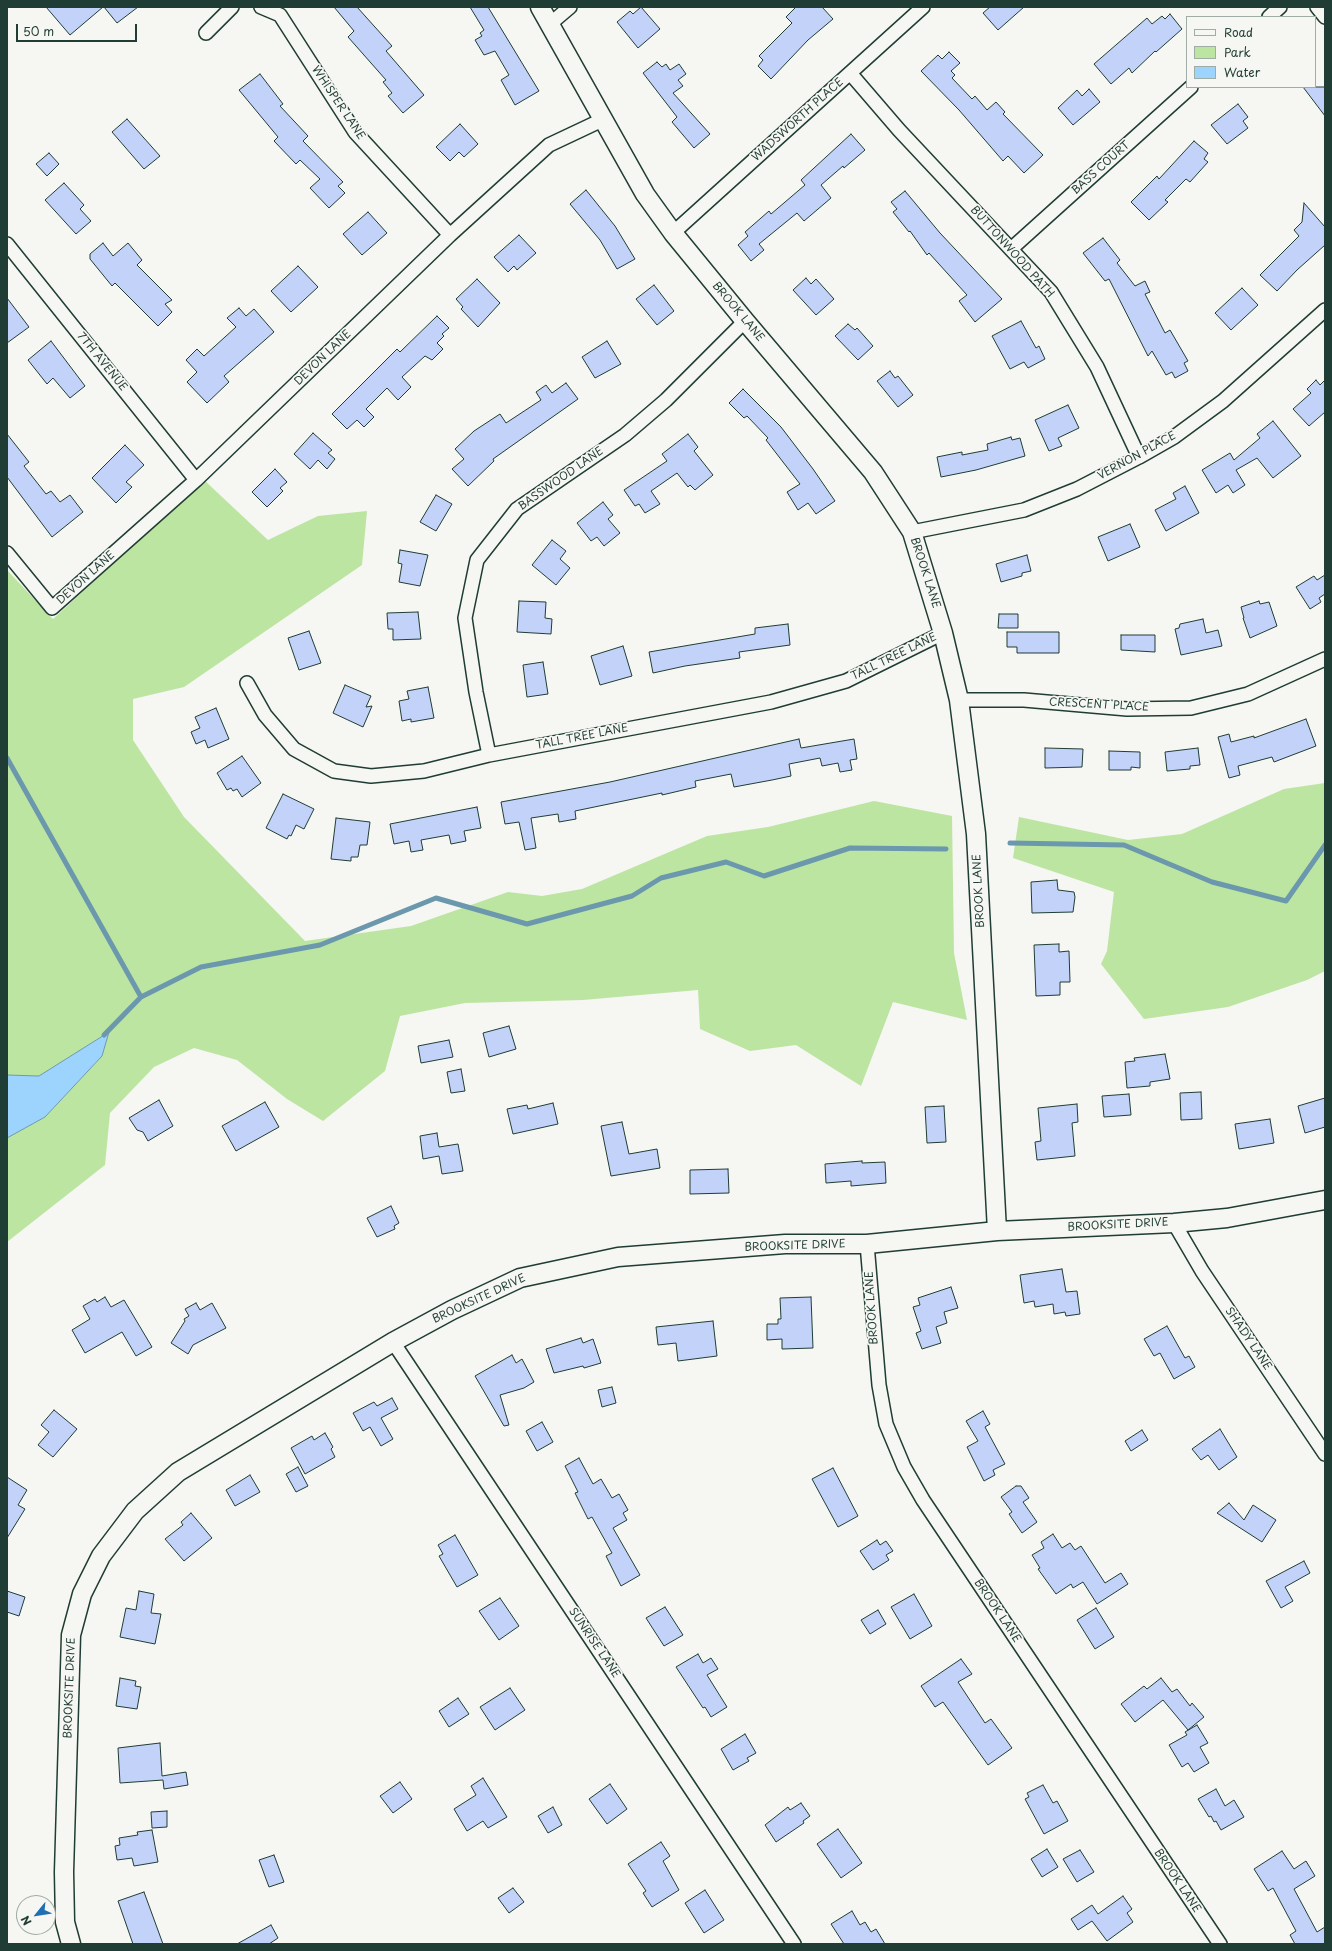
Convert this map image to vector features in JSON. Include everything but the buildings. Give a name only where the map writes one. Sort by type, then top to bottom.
[{"type":"street","points":[[206,33],[232,7]]},
{"type":"street","name":"WHISPER LANE","points":[[261,7],[280,15],[355,132],[450,235]]},
{"type":"street","name":"BROOK LANE","points":[[540,7],[602,120],[645,194],[673,233],[873,472],[912,532],[943,633],[959,700],[976,834],[997,1231]]},
{"type":"street","points":[[550,24],[570,7]]},
{"type":"street","name":"WADSWORTH PLACE","points":[[673,233],[923,7]]},
{"type":"street","points":[[1270,16],[1280,7]]},
{"type":"street","points":[[1318,7],[1325,16]]},
{"type":"street","name":"BUTTONWOOD PATH","points":[[850,74],[899,130],[1051,292],[1097,368],[1139,457]]},
{"type":"street","name":"BASS COURT","points":[[1011,250],[1190,88]]},
{"type":"street","name":"DEVON LANE","points":[[7,553],[52,608],[196,480],[450,235],[549,145],[602,120]]},
{"type":"street","name":"7TH AVENUE","points":[[7,244],[196,480]]},
{"type":"street","name":"VERNON PLACE","points":[[912,532],[1024,510],[1077,489],[1139,457],[1174,436],[1223,401],[1325,310]]},
{"type":"street","name":"BASSWOOD LANE","points":[[490,755],[476,692],[465,618],[477,560],[517,509],[624,435],[666,400],[745,320]]},
{"type":"street","name":"TALL TREE LANE","points":[[247,683],[265,716],[294,749],[334,771],[371,776],[424,770],[490,755],[771,702],[846,681],[943,633]]},
{"type":"street","name":"CRESCENT PLACE","points":[[959,700],[1024,700],[1127,709],[1191,708],[1248,694],[1325,659]]},
{"type":"street","name":"BROOKSITE DRIVE","points":[[71,1944],[65,1922],[64,1872],[71,1635],[82,1594],[101,1556],[134,1511],[178,1472],[393,1342],[452,1310],[520,1278],[618,1257],[785,1244],[867,1244],[997,1231],[1174,1223],[1227,1218],[1325,1200]]},
{"type":"street","name":"SHADY LANE","points":[[1174,1223],[1202,1270],[1325,1454]]},
{"type":"street","name":"BROOK LANE","points":[[867,1244],[879,1386],[886,1424],[904,1467],[922,1500],[1220,1944]]},
{"type":"street","name":"SUNRISE LANE","points":[[393,1342],[794,1944]]},
{"type":"green space","points":[[204,480],[268,540],[318,516],[367,511],[362,565],[184,687],[133,699],[133,740],[184,817],[305,941],[411,926],[508,892],[542,896],[582,889],[707,836],[768,827],[874,801],[952,816],[954,953],[967,1020],[893,1002],[861,1086],[796,1045],[750,1051],[700,1029],[698,990],[583,1000],[465,1003],[400,1016],[385,1071],[323,1121],[287,1099],[237,1060],[194,1048],[154,1067],[110,1113],[105,1165],[7,1242],[7,1138],[45,1117],[102,1056],[109,1032],[39,1076],[7,1075],[7,570],[53,619]]},
{"type":"green space","points":[[1325,783],[1325,971],[1307,980],[1228,1007],[1144,1019],[1101,964],[1107,951],[1114,892],[1013,858],[1019,817],[1128,840],[1182,834],[1284,789]]},
{"type":"water","points":[[109,1032],[102,1056],[45,1117],[7,1138],[7,1075],[39,1076]]},
{"type":"waterway","points":[[7,758],[141,997],[104,1035]]},
{"type":"waterway","points":[[1010,843],[1124,845],[1212,882],[1286,901],[1325,845]]},
{"type":"waterway","points":[[141,997],[201,967],[320,945],[436,898],[527,924],[632,896],[661,878],[726,862],[764,876],[850,848],[946,849]]}]
